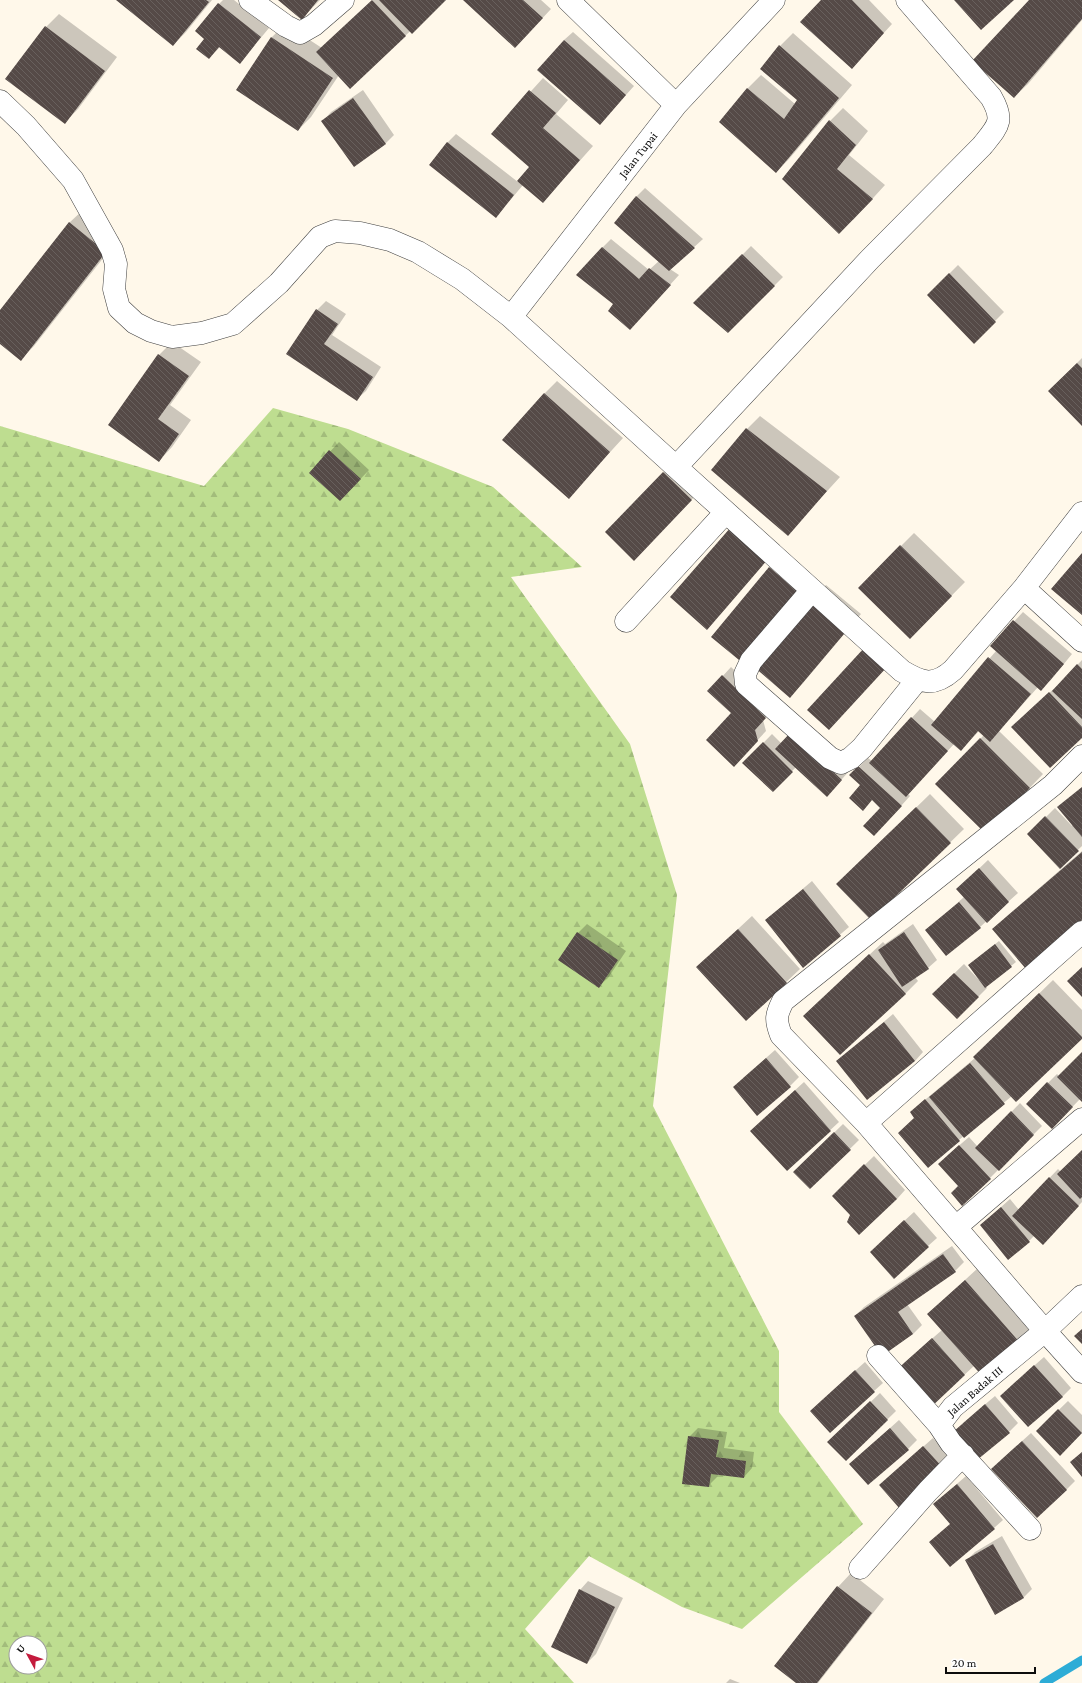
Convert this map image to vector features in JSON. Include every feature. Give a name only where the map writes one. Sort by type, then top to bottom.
[{"type":"street","points":[[250,0],[286,26],[300,32],[314,25],[343,0]]},
{"type":"street","points":[[568,0],[676,105]]},
{"type":"street","name":"Jalan Tupai","points":[[511,317],[676,105],[774,0]]},
{"type":"street","points":[[676,467],[870,259],[982,146],[995,130],[998,122],[999,110],[991,97],[907,0]]},
{"type":"street","points":[[0,101],[26,126],[72,180],[112,250],[116,264],[114,290],[119,308],[135,323],[151,331],[172,337],[202,333],[233,324],[279,283],[310,246],[320,237],[335,231],[360,233],[390,240],[418,252],[462,279],[511,317],[812,590],[902,670],[917,680],[926,682],[936,680],[945,677],[953,670],[1024,588],[1082,512]]},
{"type":"street","points":[[626,622],[725,512]]},
{"type":"street","points":[[1024,588],[1082,641]]},
{"type":"street","points":[[812,590],[751,661],[745,674],[746,684],[830,758],[841,763],[852,758],[862,748],[917,680]]},
{"type":"street","points":[[1082,756],[1053,785],[783,1001],[777,1013],[776,1023],[781,1035],[866,1123],[1082,1372]]},
{"type":"street","points":[[866,1123],[1082,932]]},
{"type":"street","points":[[956,1227],[1082,1119]]},
{"type":"street","name":"Jalan Badak III","points":[[1030,1530],[951,1442],[939,1425],[953,1408],[1045,1331],[1082,1296]]},
{"type":"street","points":[[878,1356],[939,1425]]},
{"type":"street","points":[[860,1568],[928,1491],[963,1455]]},
{"type":"green space","points":[[273,408],[348,429],[493,487],[582,567],[511,577],[630,744],[677,895],[653,1106],[779,1351],[779,1412],[863,1524],[742,1629],[682,1607],[589,1556],[525,1629],[574,1683],[0,1683],[0,426],[204,486]]},
{"type":"building","points":[[116,0],[206,0],[209,2],[173,46]]},
{"type":"building","points":[[278,0],[318,0],[302,20]]},
{"type":"building","points":[[372,0],[406,36],[350,89],[316,52]]},
{"type":"building","points":[[379,0],[446,0],[412,34]]},
{"type":"building","points":[[463,0],[523,0],[543,18],[515,48]]},
{"type":"building","points":[[821,0],[852,0],[884,33],[852,69],[800,22]]},
{"type":"building","points":[[954,0],[1014,0],[981,30]]},
{"type":"building","points":[[1029,0],[1082,0],[1082,19],[1014,98],[972,61]]},
{"type":"building","points":[[218,3],[261,37],[240,64],[219,47],[209,59],[196,49],[204,39],[195,31]]},
{"type":"building","points":[[45,26],[105,71],[65,124],[5,79]]},
{"type":"building","points":[[271,37],[333,78],[298,131],[236,90]]},
{"type":"building","points":[[564,40],[626,95],[600,125],[537,70]]},
{"type":"building","points":[[779,45],[839,98],[776,173],[719,122],[747,88],[784,119],[797,100],[760,69]]},
{"type":"building","points":[[529,90],[556,113],[543,128],[580,160],[543,203],[517,181],[529,167],[491,134]]},
{"type":"building","points":[[353,98],[386,144],[354,167],[321,121]]},
{"type":"building","points":[[829,120],[856,145],[837,169],[873,199],[839,234],[782,179]]},
{"type":"building","points":[[447,142],[514,195],[496,218],[429,165]]},
{"type":"building","points":[[636,196],[695,248],[669,271],[614,223]]},
{"type":"building","points":[[69,222],[106,252],[21,361],[0,344],[0,310]]},
{"type":"building","points":[[602,247],[639,279],[649,268],[671,285],[630,330],[608,311],[613,304],[576,275]]},
{"type":"building","points":[[742,254],[775,286],[728,333],[693,303]]},
{"type":"building","points":[[949,273],[996,322],[974,344],[927,295]]},
{"type":"building","points":[[316,309],[338,324],[324,344],[373,377],[357,401],[286,354]]},
{"type":"building","points":[[158,354],[189,376],[158,419],[179,434],[159,462],[108,425]]},
{"type":"building","points":[[1077,363],[1082,368],[1082,426],[1048,391]]},
{"type":"building","points":[[544,393],[610,452],[569,499],[502,440]]},
{"type":"building","points":[[746,428],[827,491],[788,536],[711,470]]},
{"type":"building","points":[[329,450],[361,479],[340,501],[309,473]]},
{"type":"building","points":[[663,472],[692,500],[634,561],[605,532]]},
{"type":"building","points":[[731,527],[768,559],[707,630],[670,597]]},
{"type":"building","points":[[900,545],[952,596],[910,639],[858,588]]},
{"type":"building","points":[[1082,553],[1082,615],[1051,589]]},
{"type":"building","points":[[769,567],[797,591],[739,660],[711,637]]},
{"type":"building","points":[[812,597],[849,628],[790,698],[753,666]]},
{"type":"building","points":[[1013,620],[1064,664],[1041,691],[990,646]]},
{"type":"building","points":[[865,647],[887,667],[829,730],[807,710]]},
{"type":"building","points":[[988,657],[1031,694],[990,742],[978,731],[961,751],[931,725]]},
{"type":"building","points":[[1077,664],[1082,669],[1082,719],[1052,691]]},
{"type":"building","points":[[722,675],[766,718],[755,730],[758,741],[734,767],[706,740],[731,713],[707,691]]},
{"type":"building","points":[[1049,692],[1082,727],[1082,738],[1050,768],[1011,727]]},
{"type":"building","points":[[911,717],[948,751],[906,797],[869,763]]},
{"type":"building","points":[[791,732],[842,780],[827,797],[775,749]]},
{"type":"building","points":[[980,738],[1030,788],[986,834],[935,784]]},
{"type":"building","points":[[763,742],[793,772],[773,792],[742,763]]},
{"type":"building","points":[[858,766],[902,806],[874,836],[863,826],[880,808],[872,800],[863,811],[849,798],[860,785],[849,775]]},
{"type":"building","points":[[1082,787],[1082,837],[1057,807]]},
{"type":"building","points":[[916,807],[951,843],[871,920],[836,884]]},
{"type":"building","points":[[1045,816],[1079,851],[1060,869],[1027,834]]},
{"type":"building","points":[[1082,852],[1082,920],[1026,969],[992,929]]},
{"type":"building","points":[[979,868],[1009,902],[987,923],[956,889]]},
{"type":"building","points":[[803,889],[841,936],[803,968],[765,920]]},
{"type":"building","points":[[959,902],[981,928],[946,956],[925,930]]},
{"type":"building","points":[[738,929],[787,983],[746,1021],[696,967]]},
{"type":"building","points":[[577,932],[618,960],[599,988],[558,960]]},
{"type":"building","points":[[904,932],[929,969],[902,987],[878,950]]},
{"type":"building","points":[[995,944],[1012,967],[985,988],[968,965]]},
{"type":"building","points":[[869,954],[906,994],[840,1055],[803,1016]]},
{"type":"building","points":[[1082,967],[1082,997],[1067,981]]},
{"type":"building","points":[[954,973],[979,997],[957,1019],[932,994]]},
{"type":"building","points":[[1039,993],[1082,1037],[1082,1039],[1016,1102],[973,1057]]},
{"type":"building","points":[[884,1022],[915,1061],[867,1100],[836,1061]]},
{"type":"building","points":[[1082,1052],[1082,1102],[1057,1077]]},
{"type":"building","points":[[766,1058],[791,1087],[757,1116],[733,1087]]},
{"type":"building","points":[[970,1063],[1005,1104],[964,1138],[929,1097]]},
{"type":"building","points":[[1047,1082],[1073,1107],[1052,1129],[1026,1104]]},
{"type":"building","points":[[795,1090],[831,1131],[787,1171],[750,1131]]},
{"type":"building","points":[[925,1099],[960,1141],[928,1168],[898,1133],[914,1118],[910,1112]]},
{"type":"building","points":[[1011,1111],[1034,1135],[999,1171],[975,1148]]},
{"type":"building","points":[[834,1132],[851,1150],[810,1189],[793,1172]]},
{"type":"building","points":[[959,1145],[991,1179],[962,1206],[951,1193],[958,1186],[938,1164]]},
{"type":"building","points":[[1082,1150],[1082,1197],[1080,1199],[1057,1174]]},
{"type":"building","points":[[864,1164],[897,1199],[859,1235],[847,1222],[850,1215],[832,1196]]},
{"type":"building","points":[[1049,1177],[1079,1206],[1043,1245],[1012,1216]]},
{"type":"building","points":[[1001,1207],[1030,1242],[1008,1260],[980,1225]]},
{"type":"building","points":[[904,1220],[929,1247],[894,1279],[870,1252]]},
{"type":"building","points":[[943,1254],[956,1272],[898,1312],[913,1334],[882,1356],[854,1316]]},
{"type":"building","points":[[965,1280],[1022,1345],[984,1378],[927,1314]]},
{"type":"building","points":[[1082,1329],[1082,1344],[1074,1336]]},
{"type":"building","points":[[932,1338],[965,1375],[928,1410],[894,1372]]},
{"type":"building","points":[[1034,1365],[1063,1397],[1028,1427],[1000,1396]]},
{"type":"building","points":[[855,1370],[875,1392],[830,1433],[810,1411]]},
{"type":"building","points":[[870,1401],[888,1420],[846,1461],[827,1442]]},
{"type":"building","points":[[985,1404],[1010,1433],[977,1460],[953,1432]]},
{"type":"building","points":[[1058,1409],[1082,1433],[1060,1456],[1036,1431]]},
{"type":"building","points":[[890,1428],[909,1450],[868,1485],[849,1464]]},
{"type":"building","points":[[688,1436],[719,1440],[716,1457],[746,1461],[744,1478],[711,1474],[709,1487],[682,1484]]},
{"type":"building","points":[[1022,1441],[1067,1490],[1037,1518],[991,1469]]},
{"type":"building","points":[[923,1446],[944,1469],[900,1509],[879,1485]]},
{"type":"building","points":[[1082,1452],[1082,1477],[1070,1462]]},
{"type":"building","points":[[957,1484],[995,1529],[950,1567],[929,1542],[950,1524],[933,1504]]},
{"type":"building","points":[[993,1544],[1024,1598],[995,1615],[965,1560]]},
{"type":"building","points":[[837,1586],[872,1613],[817,1683],[796,1683],[774,1666]]},
{"type":"building","points":[[579,1589],[615,1607],[587,1664],[551,1647]]},
{"type":"waterway","points":[[1044,1683],[1082,1660]]}]
